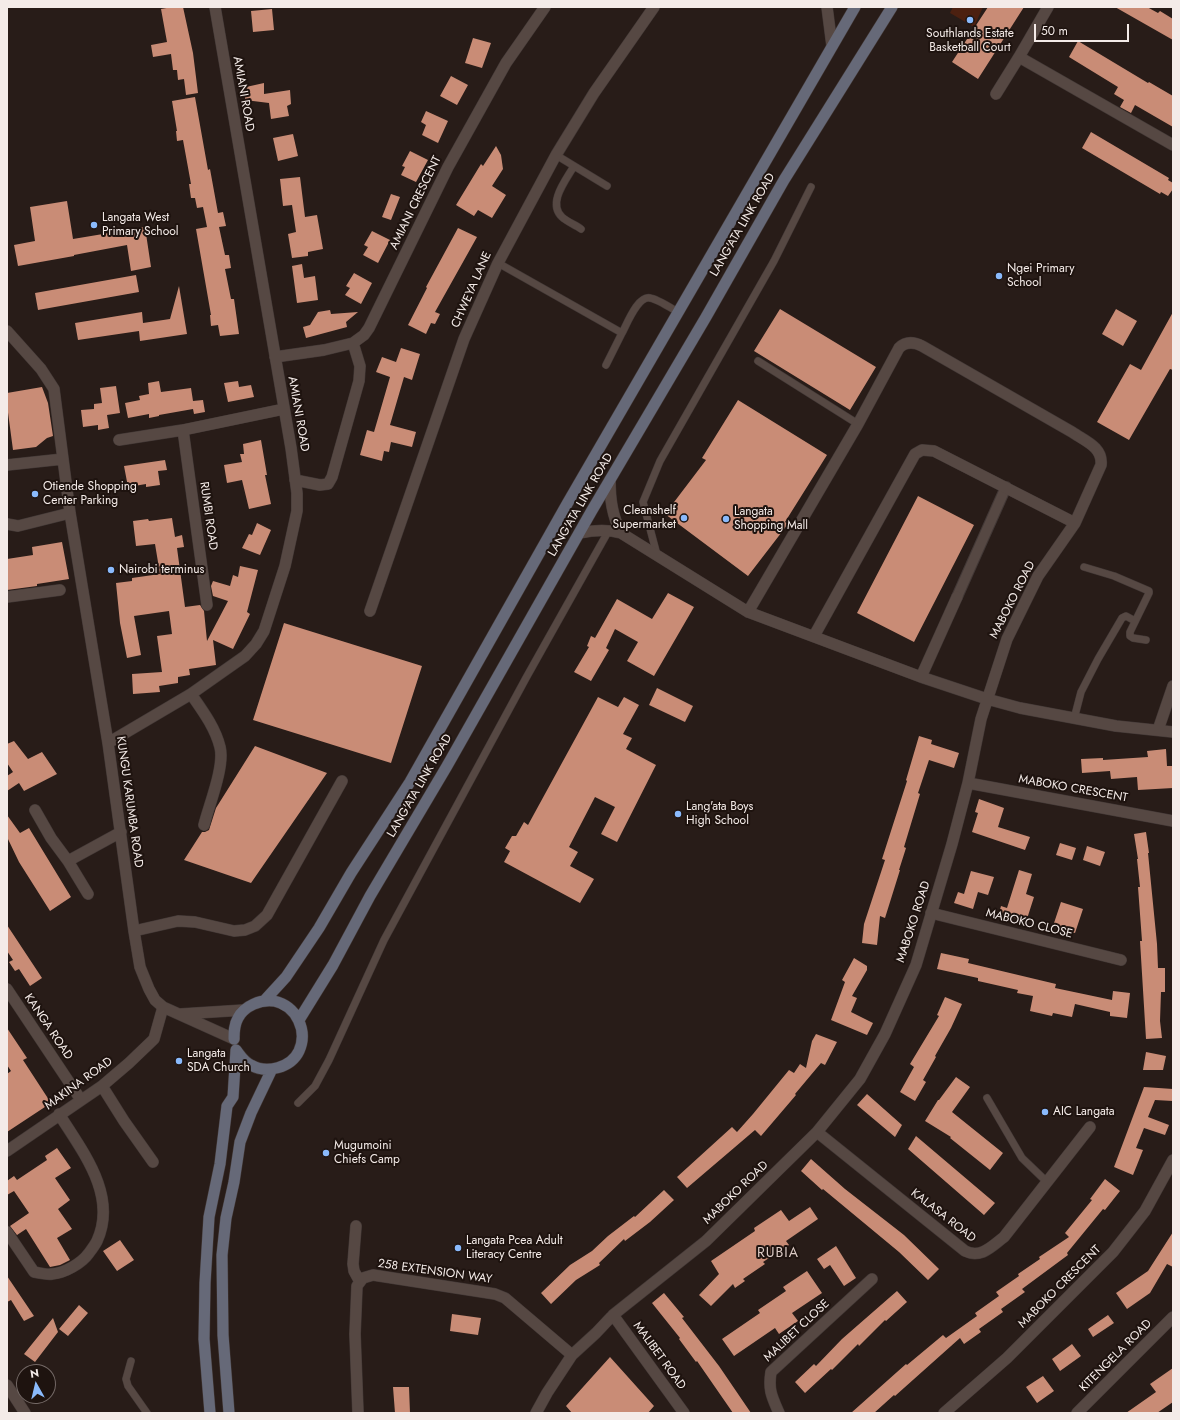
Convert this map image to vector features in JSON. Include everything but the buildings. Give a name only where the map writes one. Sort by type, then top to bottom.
[{"type":"main road","name":"LANG'ATA LINK ROAD","points":[[264,1001],[290,971],[410,782],[563,511],[855,7]]},
{"type":"main road","name":"LANG'ATA LINK ROAD","points":[[299,1020],[333,965],[370,896],[447,766],[610,480],[706,317],[784,180],[892,7]]},
{"type":"main road","points":[[210,1413],[204,1339],[205,1283],[209,1217],[220,1164],[227,1106],[233,1097],[235,1044],[234,1028],[238,1018],[244,1010],[254,1004],[264,1001],[275,1001],[284,1005],[294,1012],[299,1020],[302,1031],[302,1042],[298,1052],[292,1060],[282,1066],[272,1069],[261,1069],[251,1065],[242,1058],[235,1044]]},
{"type":"main road","points":[[229,1413],[223,1335],[222,1255],[226,1218],[234,1182],[240,1142],[250,1112],[272,1069]]},
{"type":"street","name":"AMIANI ROAD","points":[[108,743],[191,694],[245,656],[256,644],[264,632],[278,588],[292,537],[297,511],[291,448],[215,7]]},
{"type":"street","name":"AMIANI CRESCENT","points":[[275,357],[324,350],[353,343],[364,335],[369,328],[448,167],[506,63],[545,7]]},
{"type":"street","name":"CHWEYA LANE","points":[[370,611],[464,339],[498,263],[556,155],[594,93],[654,7]]},
{"type":"street","points":[[827,7],[832,46]]},
{"type":"street","points":[[996,94],[1048,7]]},
{"type":"street","points":[[1019,57],[1173,144]]},
{"type":"street","name":"KUNGU KARUMBA ROAD","points":[[7,331],[41,369],[54,389],[70,513],[108,743],[140,967],[149,989],[156,1000],[163,1007],[178,1014],[244,1010]]},
{"type":"street","name":"MABOKO ROAD","points":[[536,1413],[547,1393],[572,1355],[596,1333],[613,1314],[706,1241],[818,1132],[860,1079],[885,1034],[916,965],[952,844],[968,783],[981,719],[1007,639],[1038,576],[1075,523],[1101,465],[1102,458],[1099,451],[1072,432],[922,346],[912,342],[906,343],[900,348],[858,424]]},
{"type":"street","points":[[295,480],[320,485],[328,484],[332,477],[359,381],[360,366],[353,343]]},
{"type":"street","points":[[119,440],[183,430],[284,409]]},
{"type":"street","points":[[748,612],[858,424]]},
{"type":"street","name":"RUMBI ROAD","points":[[183,430],[207,605]]},
{"type":"street","points":[[814,636],[915,454],[922,450],[934,450],[1075,523]]},
{"type":"street","points":[[7,465],[63,458]]},
{"type":"street","points":[[610,480],[611,506],[616,523],[621,533]]},
{"type":"street","points":[[921,677],[1006,487]]},
{"type":"street","points":[[7,524],[18,526],[70,513]]},
{"type":"street","points":[[580,533],[592,530],[609,530],[621,533],[748,612],[921,677],[987,699],[1020,708],[1074,719],[1173,732]]},
{"type":"street","points":[[7,597],[60,590]]},
{"type":"street","points":[[1158,730],[1173,686]]},
{"type":"street","points":[[191,694],[210,722],[220,748],[220,766],[204,825]]},
{"type":"street","points":[[134,931],[178,921],[195,922],[234,931],[245,930],[255,926],[267,915],[342,781]]},
{"type":"street","name":"MABOKO CRESCENT","points":[[968,783],[1173,821]]},
{"type":"street","points":[[35,810],[51,838],[68,861],[88,894]]},
{"type":"street","points":[[68,861],[121,832]]},
{"type":"street","name":"MABOKO CLOSE","points":[[931,913],[1121,960]]},
{"type":"street","name":"KANGA ROAD","points":[[7,989],[81,1100]]},
{"type":"street","name":"MAKINA ROAD","points":[[7,1151],[102,1086],[130,1063],[154,1039],[163,1007]]},
{"type":"street","points":[[178,1014],[235,1044]]},
{"type":"street","points":[[102,1086],[124,1121],[153,1162]]},
{"type":"street","points":[[7,1232],[34,1272],[52,1274],[70,1269],[86,1258],[97,1241],[103,1224],[104,1210],[99,1184],[94,1169],[59,1114]]},
{"type":"street","name":"KALASA ROAD","points":[[818,1132],[959,1246],[972,1254],[982,1252],[990,1248],[1004,1237],[1090,1127]]},
{"type":"street","name":"MABOKO CRESCENT","points":[[944,1413],[1007,1358],[1113,1252],[1145,1211],[1173,1160]]},
{"type":"street","points":[[356,1226],[353,1264],[354,1271],[360,1282],[356,1286],[355,1334],[358,1413]]},
{"type":"street","name":"258 EXTENSION WAY","points":[[360,1282],[363,1278],[373,1275],[495,1294],[505,1298],[572,1355]]},
{"type":"street","name":"MALIBET CLOSE","points":[[779,1413],[770,1395],[769,1384],[771,1372],[872,1279]]},
{"type":"street","name":"MALIBET ROAD","points":[[613,1314],[684,1413]]},
{"type":"street","name":"KITENGELA ROAD","points":[[1077,1413],[1173,1318]]},
{"type":"street","points":[[7,1385],[25,1413]]},
{"type":"lane","points":[[556,155],[608,186]]},
{"type":"lane","points":[[574,166],[556,201],[557,208],[562,217],[581,229]]},
{"type":"lane","points":[[657,555],[643,502],[660,461],[774,262],[812,187]]},
{"type":"lane","points":[[498,263],[622,333]]},
{"type":"lane","points":[[606,365],[639,302],[644,298],[650,298],[678,312]]},
{"type":"lane","points":[[758,360],[858,424]]},
{"type":"lane","points":[[298,1103],[315,1086],[384,940],[526,678],[609,530]]},
{"type":"lane","points":[[1084,567],[1114,576],[1147,590],[1149,593],[1130,631],[1130,636],[1133,638],[1146,640]]},
{"type":"lane","points":[[1074,719],[1081,692],[1122,618],[1126,616],[1135,621]]},
{"type":"lane","points":[[987,1098],[1022,1158],[1047,1182]]},
{"type":"lane","points":[[131,1361],[126,1379],[128,1386],[147,1413]]},
{"type":"shaded area","name":"Southlands Estate Basketball Court","points":[[953,7],[983,7],[974,27],[950,13]]},
{"type":"place","name":"Southlands Estate Basketball Court","points":[[970,20]]},
{"type":"place","name":"Langata West Primary School","points":[[94,225]]},
{"type":"place","name":"Ngei Primary School","points":[[999,276]]},
{"type":"place","name":"Otiende Shopping Center Parking","points":[[35,494]]},
{"type":"place","name":"Cleanshelf Supermarket","points":[[684,518]]},
{"type":"place","name":"Langata Shopping Mall","points":[[726,519]]},
{"type":"place","name":"Nairobi terminus","points":[[111,570]]},
{"type":"place","name":"Lang'ata Boys High School","points":[[678,814]]},
{"type":"place","name":"Langata SDA Church","points":[[179,1061]]},
{"type":"place","name":"AIC Langata","points":[[1045,1112]]},
{"type":"place","name":"Mugumoini Chiefs Camp","points":[[326,1153]]},
{"type":"place","name":"Langata Pcea Adult Literacy Centre","points":[[458,1248]]},
{"type":"district","name":"RUBIA","points":[[778,1254]]}]
